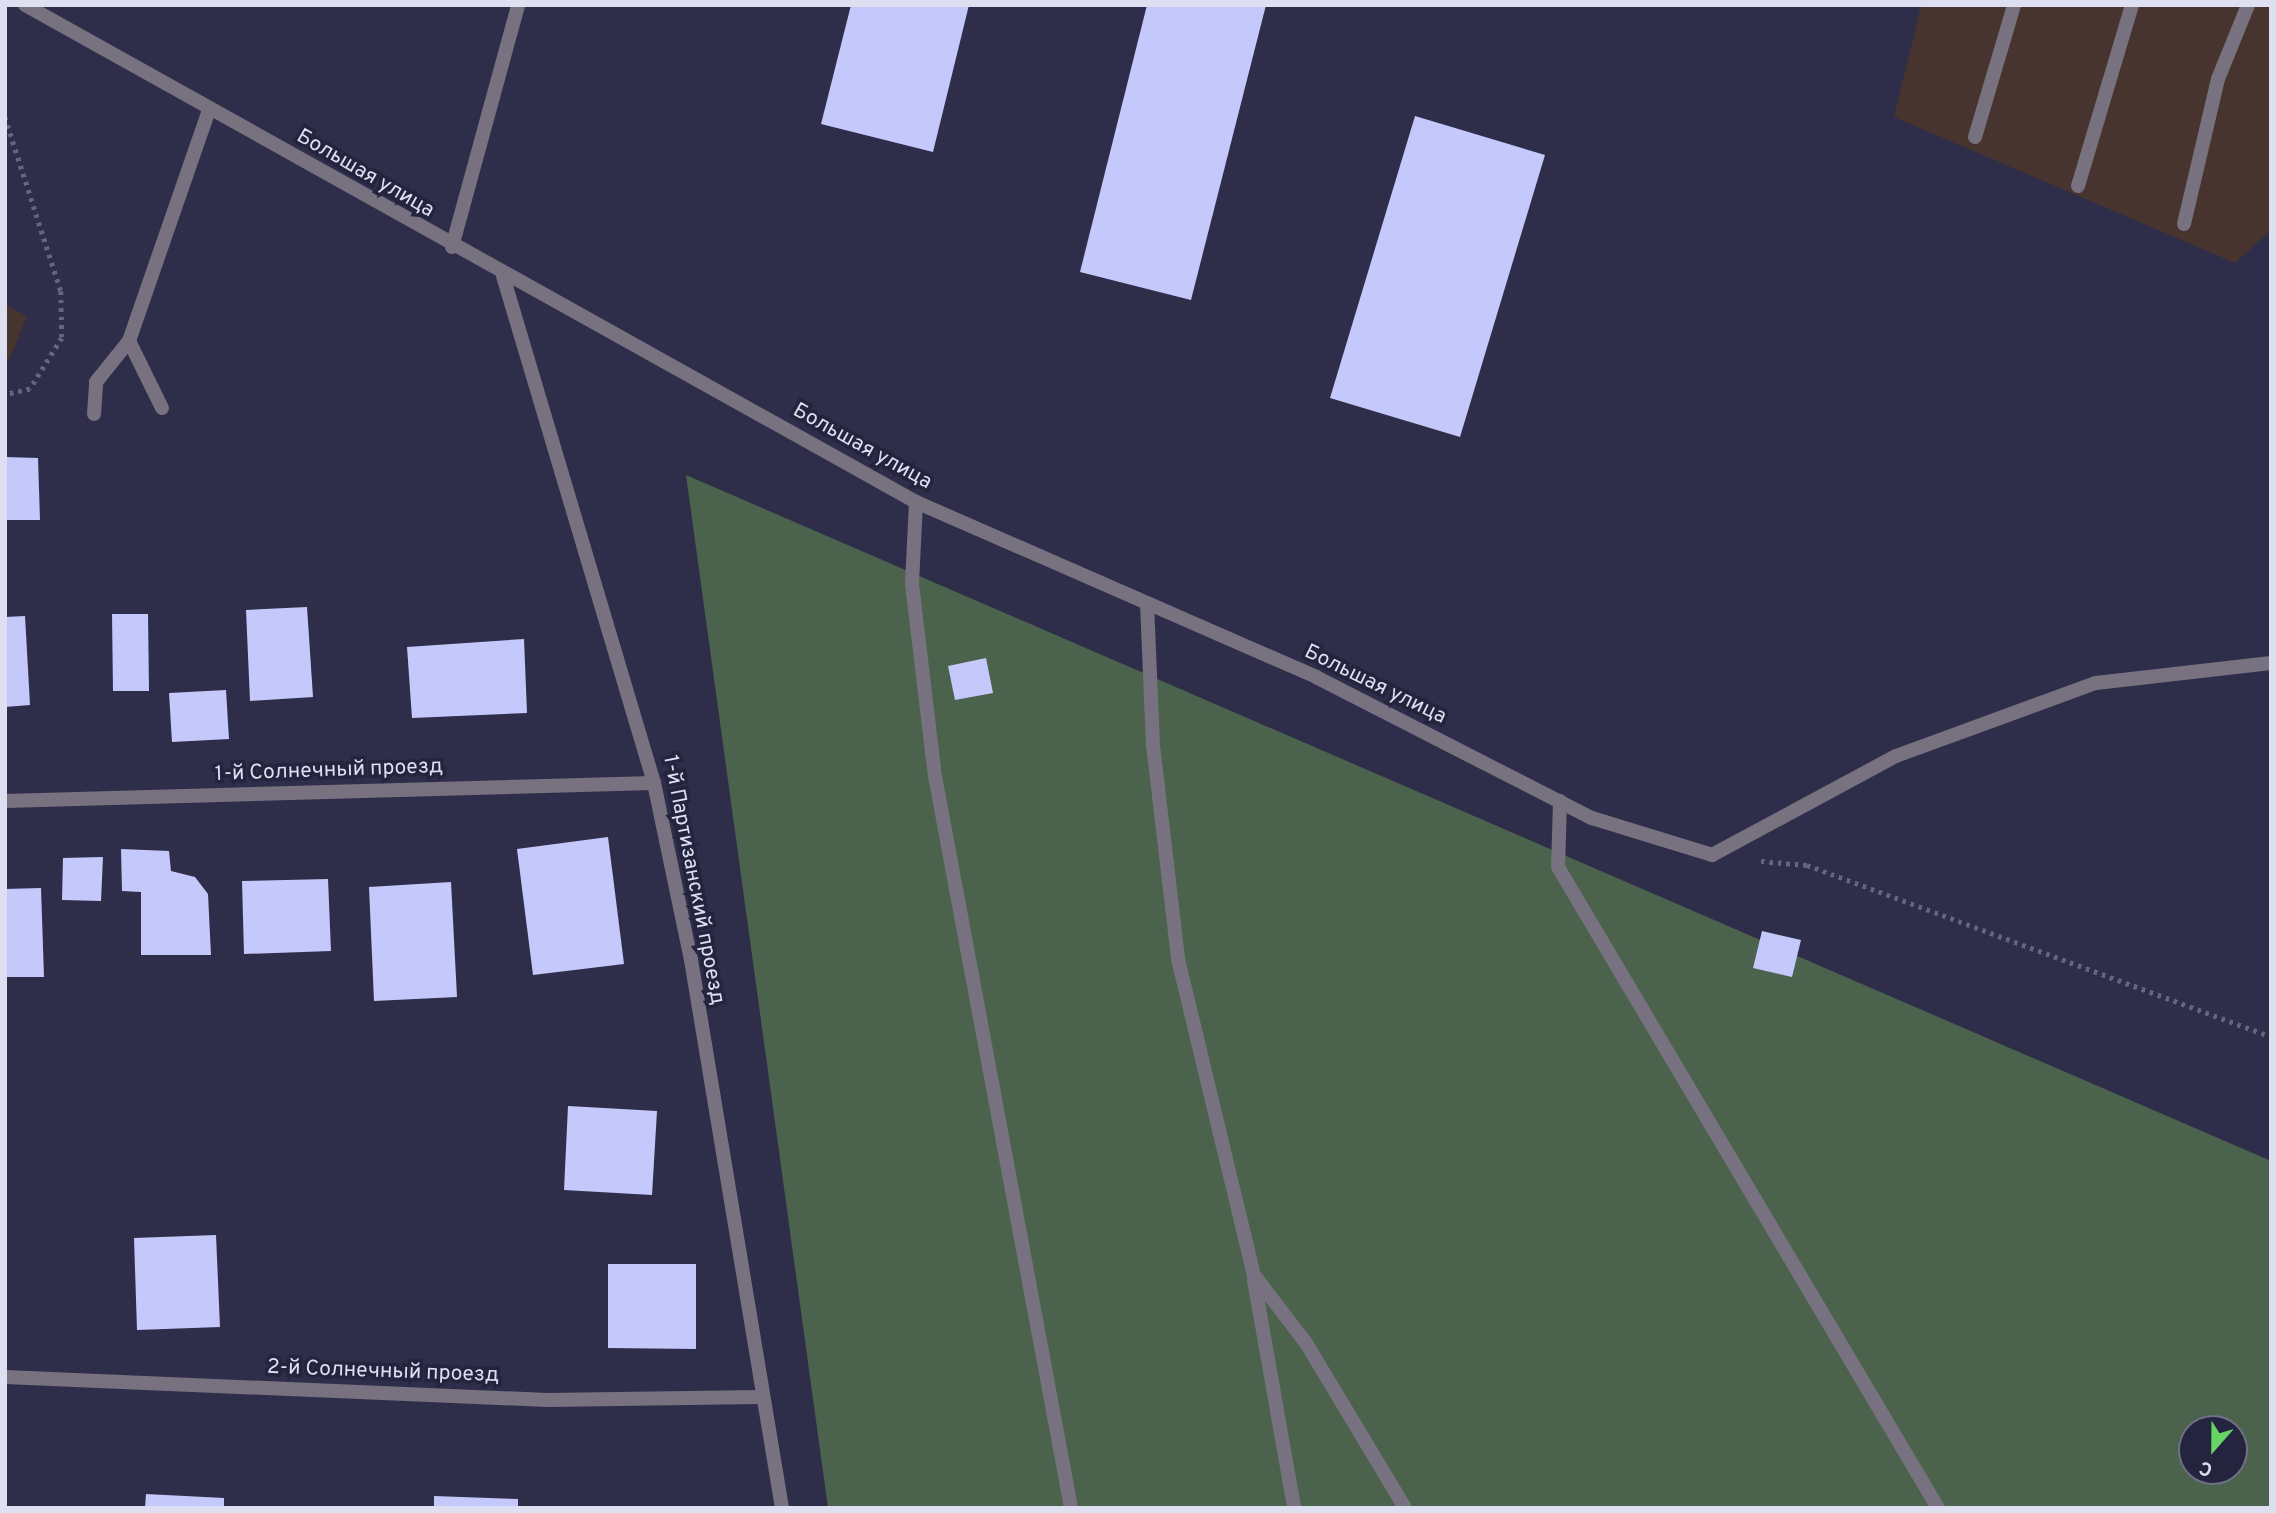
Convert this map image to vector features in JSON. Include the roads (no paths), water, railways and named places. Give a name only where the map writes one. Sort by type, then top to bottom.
[{"type":"street","name":"Большая улица","points":[[25,5],[452,247],[916,502],[1316,677],[1560,801],[1712,855],[1896,756],[2096,683],[2271,663]]},
{"type":"street","points":[[452,247],[518,5]]},
{"type":"street","points":[[1975,137],[2014,5]]},
{"type":"street","points":[[2078,186],[2132,5]]},
{"type":"street","points":[[2184,224],[2218,79],[2248,5]]},
{"type":"street","points":[[94,414],[96,382],[129,341],[209,110]]},
{"type":"street","name":"1-й Партизанский проезд","points":[[503,275],[654,783],[691,960],[759,1397],[782,1508]]},
{"type":"street","points":[[129,341],[162,408]]},
{"type":"street","points":[[916,502],[912,584],[935,776],[1071,1508]]},
{"type":"street","points":[[1147,603],[1153,745],[1178,959],[1254,1275],[1294,1508]]},
{"type":"street","name":"1-й Солнечный проезд","points":[[5,801],[654,783]]},
{"type":"street","points":[[1560,801],[1558,867],[1938,1508]]},
{"type":"street","points":[[1254,1275],[1306,1343],[1405,1508]]},
{"type":"street","name":"2-й Солнечный проезд","points":[[5,1377],[548,1400],[759,1397]]}]
